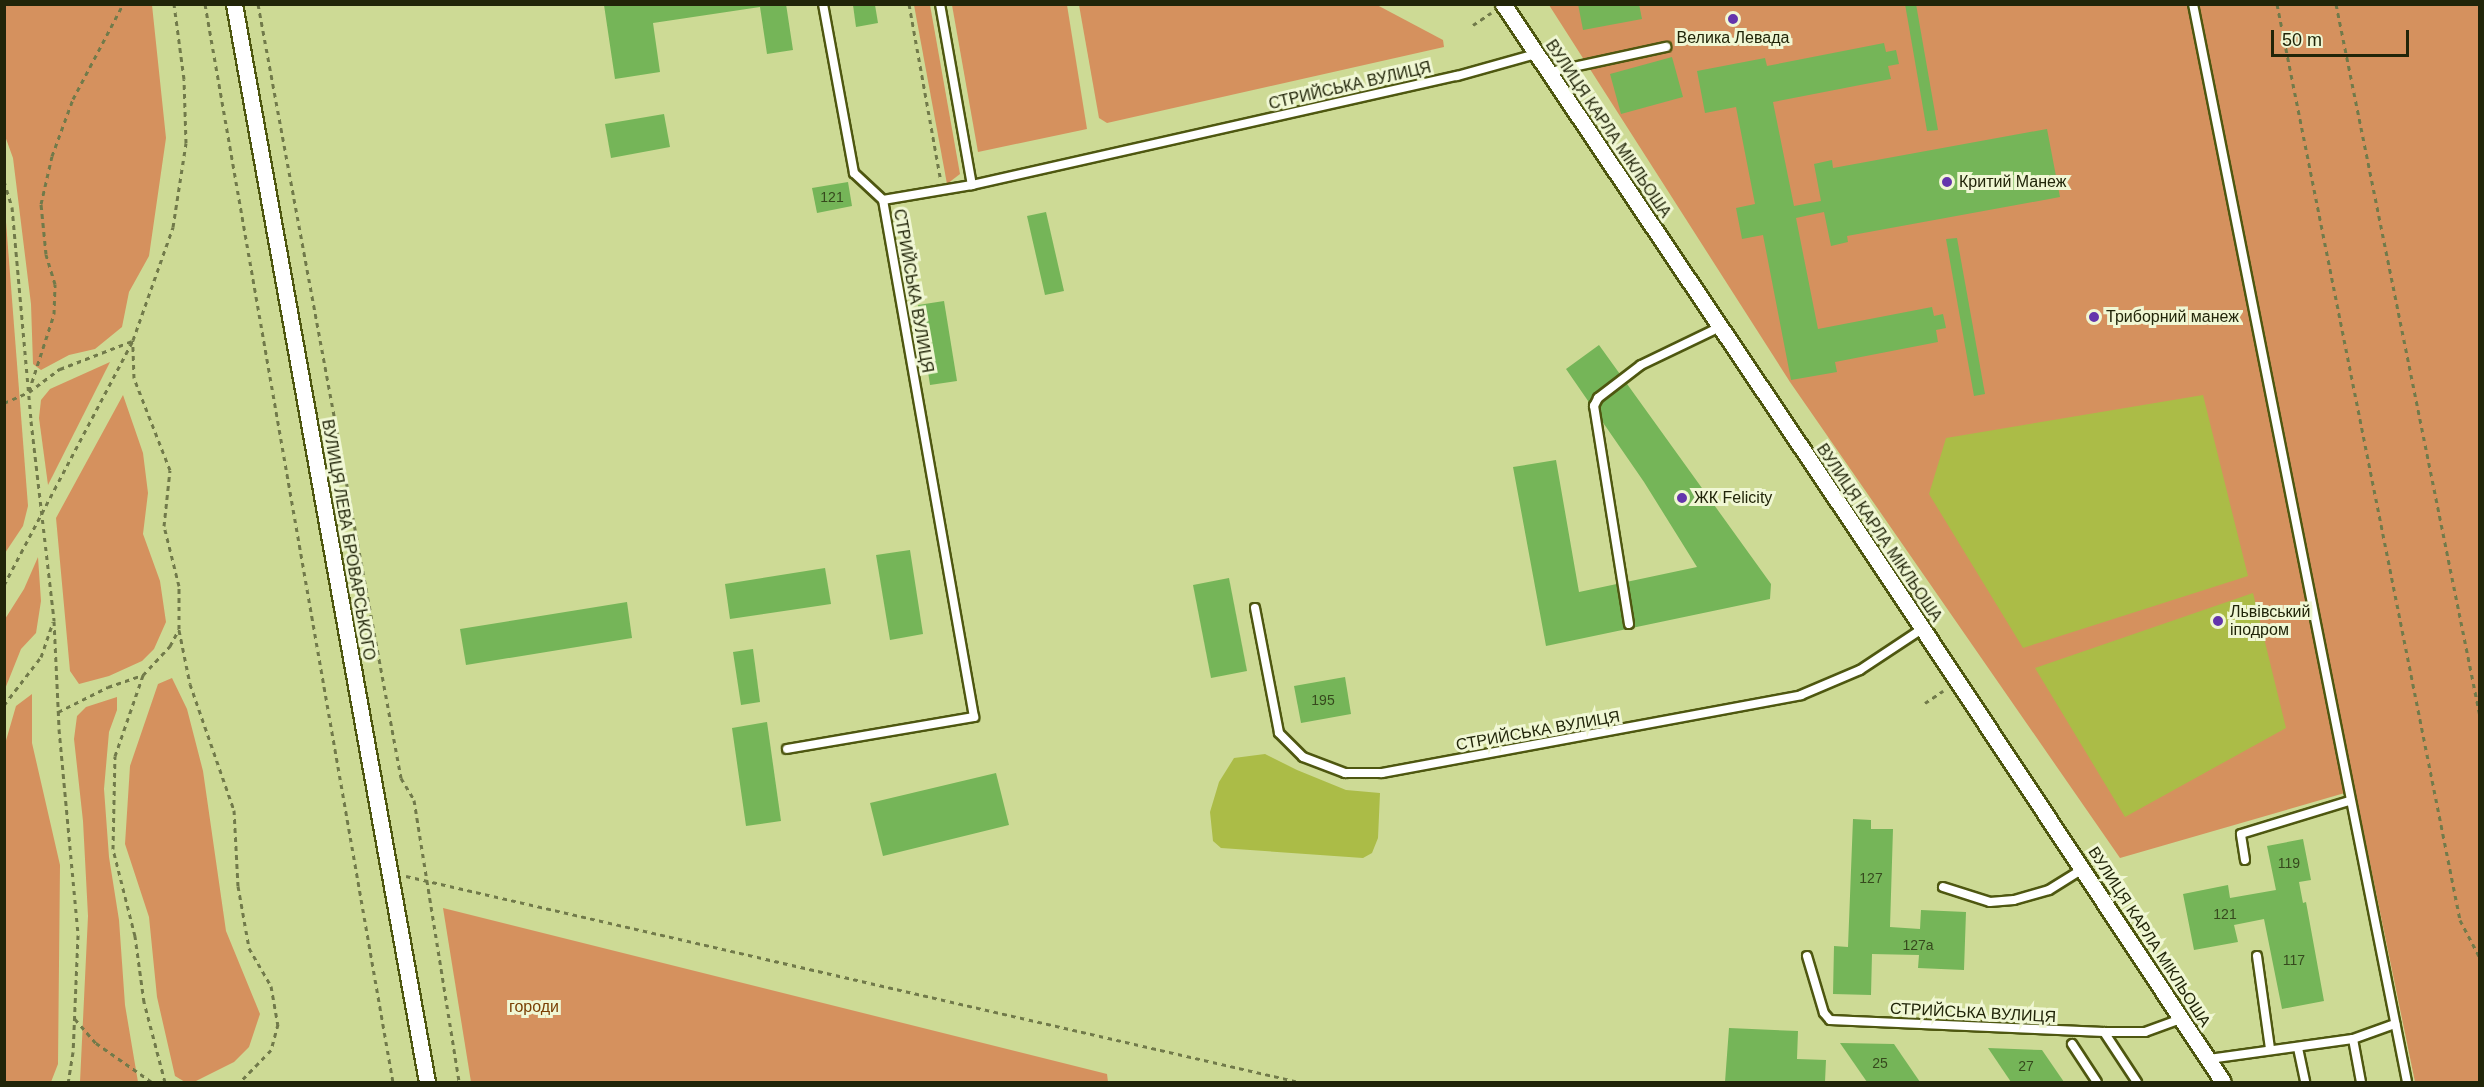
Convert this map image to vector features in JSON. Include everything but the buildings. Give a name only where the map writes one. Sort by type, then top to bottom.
[{"type":"street","name":"ВУЛИЦЯ ЛЕВА БРОВАРСЬКОГО","points":[[234,4],[427,1083]]},
{"type":"street","name":"ВУЛИЦЯ КАРЛА МІКЛЬОША","points":[[1498,8],[1536,54],[2223,1083]]},
{"type":"lane","points":[[823,4],[854,173],[883,200]]},
{"type":"lane","points":[[940,4],[972,185]]},
{"type":"lane","points":[[2193,4],[2349,801],[2407,1083]]},
{"type":"lane","points":[[1548,73],[1666,47]]},
{"type":"lane","name":"СТРИЙСЬКА ВУЛИЦЯ","points":[[787,748],[974,717],[883,200],[972,185],[1457,76],[1536,54]]},
{"type":"lane","points":[[1629,624],[1594,406],[1606,391],[1641,365],[1720,327]]},
{"type":"lane","name":"СТРИЙСЬКА ВУЛИЦЯ","points":[[1256,608],[1279,733],[1303,757],[1345,773],[1394,771],[1801,695],[1860,670],[1922,629]]},
{"type":"lane","points":[[2245,860],[2241,834],[2349,801]]},
{"type":"lane","points":[[1943,887],[1990,902],[2014,900],[2049,890],[2082,869]]},
{"type":"lane","name":"СТРИЙСЬКА ВУЛИЦЯ","points":[[1807,956],[1824,1012],[1830,1020],[2145,1032],[2181,1019]]},
{"type":"lane","points":[[2257,956],[2270,1049]]},
{"type":"lane","points":[[2207,1059],[2353,1039],[2395,1024]]},
{"type":"lane","points":[[2104,1032],[2137,1083]]},
{"type":"lane","points":[[2353,1039],[2361,1083]]},
{"type":"lane","points":[[2072,1044],[2097,1083]]},
{"type":"lane","points":[[2298,1048],[2305,1083]]},
{"type":"path","points":[[29,392],[54,314],[55,284],[46,254],[41,204],[50,165],[73,99],[123,4]]},
{"type":"path","points":[[4,585],[133,340],[173,227],[186,143],[184,79],[174,4]]},
{"type":"path","points":[[205,4],[393,1083]]},
{"type":"path","points":[[258,4],[401,778],[414,800],[459,1083]]},
{"type":"path","points":[[909,4],[943,190]]},
{"type":"path","points":[[2277,4],[2460,920],[2480,958]]},
{"type":"path","points":[[2336,4],[2480,716]]},
{"type":"path","points":[[1473,25],[1498,8]]},
{"type":"path","points":[[4,182],[12,207],[54,621],[58,712],[78,935],[73,1052],[68,1083]]},
{"type":"path","points":[[4,403],[29,392],[60,369],[133,340]]},
{"type":"path","points":[[133,340],[134,378],[170,470],[164,526],[179,586],[178,629],[190,684],[234,810],[238,886],[249,948],[272,986],[278,1024],[271,1050],[240,1083]]},
{"type":"path","points":[[4,705],[41,657],[54,621]]},
{"type":"path","points":[[165,1083],[144,1002],[135,936],[113,849],[114,756],[143,675],[170,646],[178,629]]},
{"type":"path","points":[[58,712],[108,687],[143,675]]},
{"type":"path","points":[[1925,704],[1957,682]]},
{"type":"path","points":[[389,872],[1299,1083]]},
{"type":"path","points":[[75,1019],[96,1042],[152,1083]]},
{"type":"green space","points":[[5,4],[152,5],[166,138],[149,256],[129,292],[122,327],[95,349],[69,355],[41,370],[33,364],[31,304],[13,158],[5,136]]},
{"type":"green space","points":[[914,5],[930,5],[960,174],[947,184]]},
{"type":"green space","points":[[952,5],[1067,5],[1087,129],[978,152]]},
{"type":"green space","points":[[1079,5],[1377,5],[1443,40],[1444,47],[1107,123],[1099,118]]},
{"type":"green space","name":"Львівський іподром","points":[[1549,5],[2479,5],[2479,1082],[2415,1082],[2355,790],[2120,858],[1790,382]]},
{"type":"green space","points":[[5,209],[28,506],[23,526],[5,553]]},
{"type":"green space","points":[[110,362],[48,485],[39,418],[41,400],[50,389]]},
{"type":"green space","points":[[123,395],[143,453],[148,493],[143,534],[160,581],[166,622],[154,649],[142,661],[109,676],[79,684],[70,671],[56,518]]},
{"type":"green space","points":[[38,557],[41,601],[36,633],[21,649],[5,689],[5,619],[24,589]]},
{"type":"green space","points":[[172,678],[187,709],[203,771],[226,931],[260,1014],[249,1047],[234,1062],[194,1082],[185,1082],[175,1076],[157,997],[149,917],[125,844],[130,766],[158,684]]},
{"type":"green space","points":[[32,694],[32,743],[60,865],[58,1064],[51,1082],[5,1082],[5,744],[16,706]]},
{"type":"green space","points":[[117,697],[117,710],[109,732],[104,789],[109,857],[119,920],[125,1005],[138,1082],[80,1082],[88,916],[83,821],[74,739],[77,716],[86,707]]},
{"type":"green space","name":"городи","points":[[443,908],[1107,1074],[1108,1082],[471,1082]]},
{"type":"shaded area","points":[[2203,395],[2248,576],[2023,648],[1929,494],[1946,438]]},
{"type":"shaded area","points":[[2253,593],[2286,728],[2125,817],[2035,668]]},
{"type":"shaded area","points":[[1265,754],[1346,790],[1380,793],[1378,838],[1372,853],[1363,858],[1221,848],[1213,841],[1210,812],[1219,782],[1234,758]]},
{"type":"place","name":"Велика Левада","points":[[1733,19]]},
{"type":"place","name":"Критий Манеж","points":[[1947,182]]},
{"type":"place","name":"Триборний манеж","points":[[2094,317]]},
{"type":"place","name":"ЖК Felicity","points":[[1682,498]]},
{"type":"place","name":"Львівський іподром","points":[[2218,621]]}]
